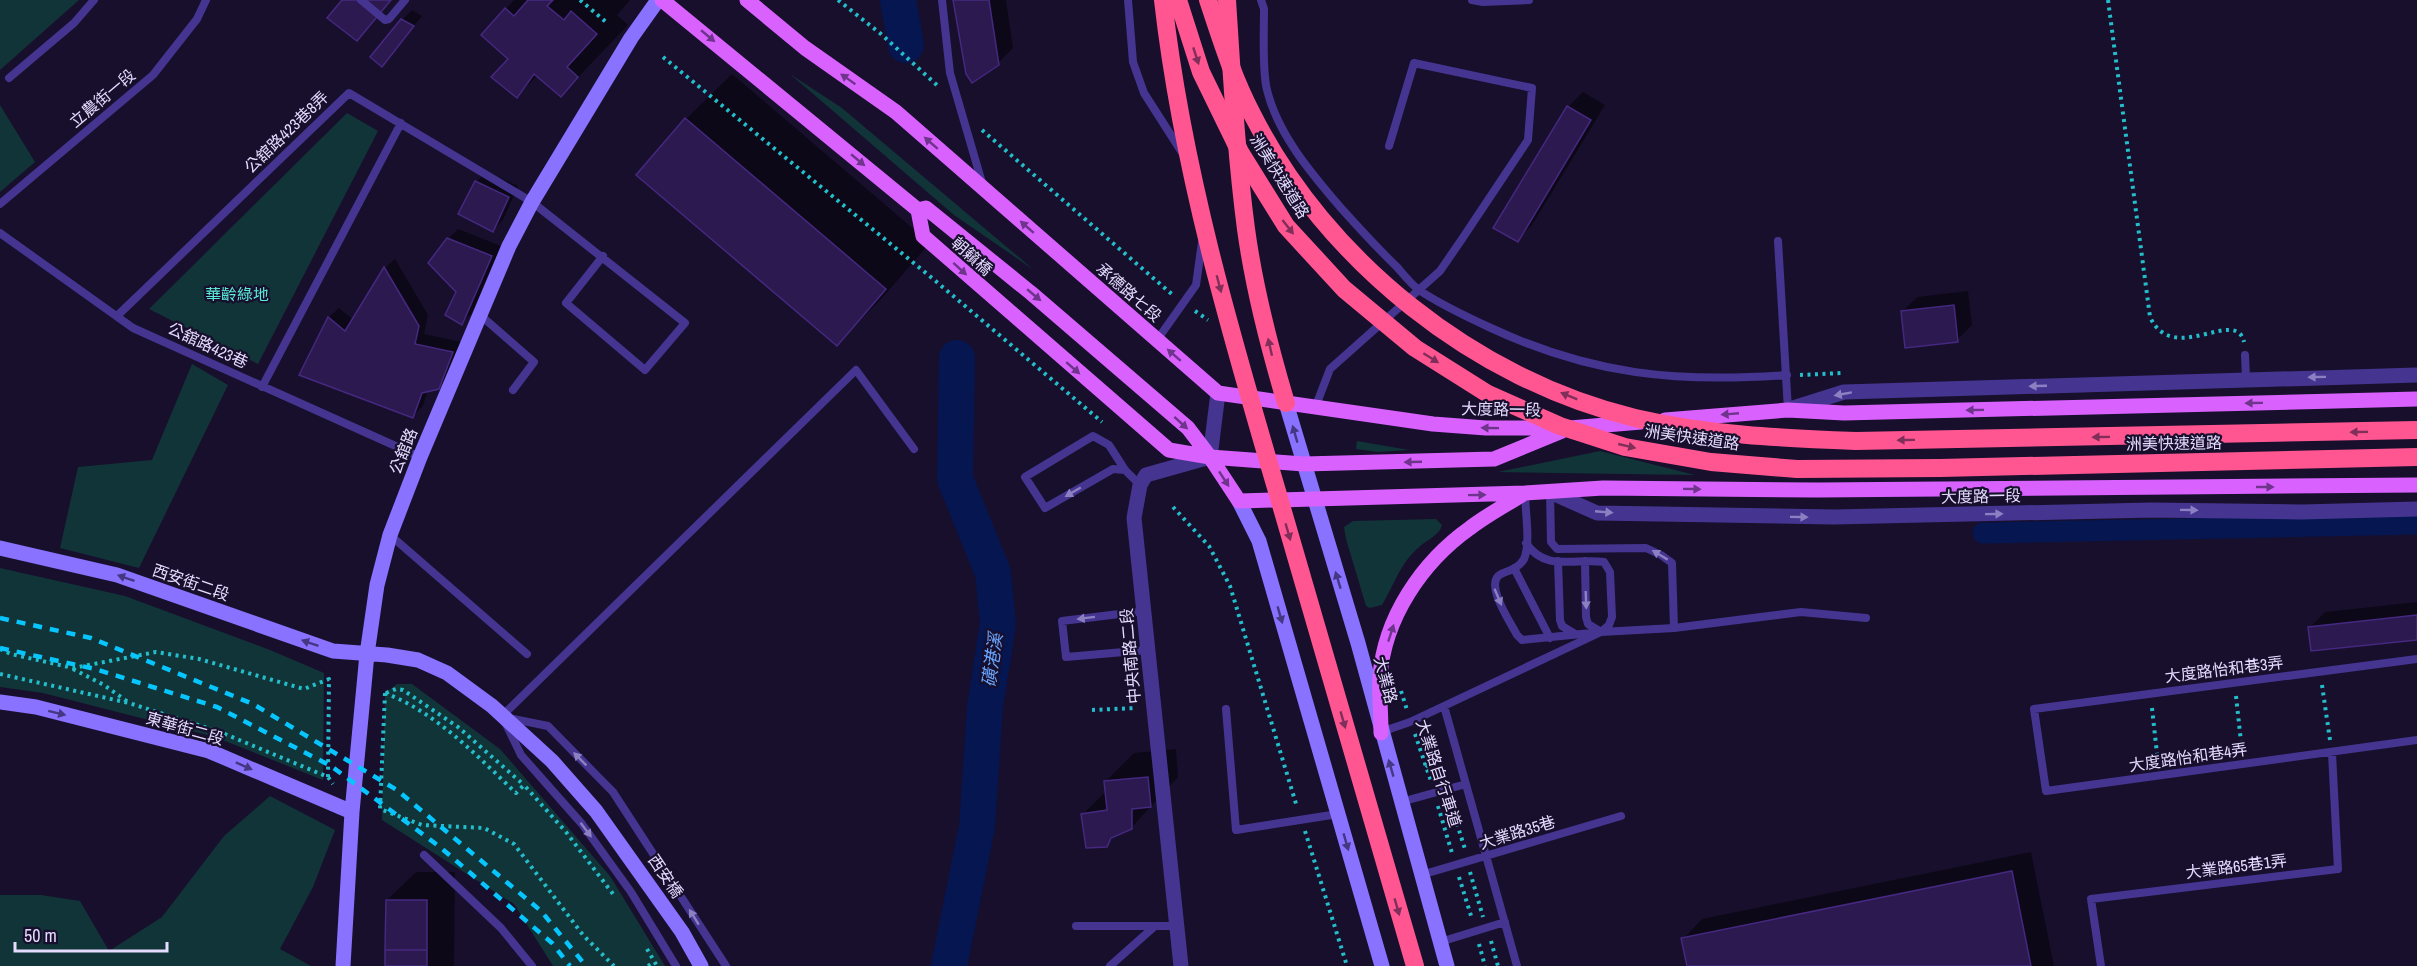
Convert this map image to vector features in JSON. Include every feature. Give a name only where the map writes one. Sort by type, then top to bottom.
[{"type":"highway","points":[[1163,0],[1185,138],[1247,390],[1415,966]]},
{"type":"highway","name":"洲美快速道路","points":[[1178,0],[1201,72],[1240,152],[1286,226],[1344,289],[1415,348],[1488,394],[1560,426],[1625,447],[1711,462],[1797,469],[1964,468],[2417,457]]},
{"type":"highway","name":"洲美快速道路","points":[[1208,0],[1225,51],[1252,115],[1287,173],[1330,229],[1365,268],[1409,305],[1457,339],[1515,373],[1573,398],[1634,417],[1694,430],[1763,438],[1856,441],[2417,430]]},
{"type":"highway","points":[[1227,3],[1238,161],[1246,232],[1270,349],[1286,403]]},
{"type":"main road","points":[[660,0],[918,210]]},
{"type":"main road","name":"承德路七段","points":[[747,0],[805,48],[896,112],[1218,393]]},
{"type":"main road","name":"朝籟橋","points":[[926,208],[988,258],[1188,428],[1210,457],[1169,450],[922,236],[918,210],[926,208]]},
{"type":"main road","points":[[1218,393],[1286,403]]},
{"type":"main road","name":"大度路一段","points":[[1286,403],[1476,428],[1570,428],[1788,410],[1844,413],[2417,399]]},
{"type":"main road","points":[[1210,457],[1304,464],[1494,459],[1570,428]]},
{"type":"main road","points":[[1210,457],[1239,501],[1314,499]]},
{"type":"main road","name":"大度路一段","points":[[1314,499],[1525,494],[1603,488],[1818,490],[2417,485]]},
{"type":"main road","points":[[1381,732],[1380,675],[1401,603],[1437,556],[1469,528],[1525,494]]},
{"type":"street","name":"公舘路","points":[[343,966],[352,812],[367,654],[376,585],[390,535],[420,457],[509,246],[532,202],[631,38],[660,0]]},
{"type":"street","name":"大度路一段","points":[[1788,410],[1844,392],[2417,375]]},
{"type":"street","points":[[1140,485],[1146,475],[1210,457],[1218,393]]},
{"type":"street","name":"大業路","points":[[1286,403],[1358,643],[1447,966]]},
{"type":"street","name":"中央南路二段","points":[[1140,485],[1134,518],[1181,966]]},
{"type":"street","name":"大度路一段","points":[[1550,492],[1597,513],[1834,517],[2152,510],[2302,512],[2417,509]]},
{"type":"street","points":[[1239,501],[1259,541],[1382,966]]},
{"type":"street","name":"西安街二段","points":[[0,548],[117,575],[333,651],[418,660],[447,673],[502,716]]},
{"type":"street","name":"東華街二段","points":[[0,702],[36,707],[209,751],[352,812]]},
{"type":"street","name":"西安橋","points":[[502,716],[552,761],[596,811],[682,932],[701,966]]},
{"type":"lane","points":[[9,78],[74,23],[94,0]]},
{"type":"lane","name":"立農街一段","points":[[0,204],[153,75],[197,19],[206,0]]},
{"type":"lane","points":[[361,0],[385,20],[389,19],[402,1]]},
{"type":"lane","points":[[942,0],[950,72],[984,189]]},
{"type":"lane","points":[[1128,0],[1134,62],[1144,93],[1202,185],[1203,195],[1205,226],[1196,285],[1157,340]]},
{"type":"lane","points":[[1261,0],[1264,9],[1267,89],[1283,130],[1320,184],[1370,241],[1419,289],[1463,315],[1510,337],[1548,352],[1603,368],[1685,378],[1727,380],[1787,375]]},
{"type":"lane","points":[[1472,0],[1483,2],[1529,0]]},
{"type":"lane","points":[[1315,408],[1330,369],[1440,271],[1528,140],[1532,88],[1414,63],[1389,146]]},
{"type":"lane","name":"公舘路423巷8弄","points":[[117,316],[349,93],[532,202],[603,256],[685,322],[645,370],[566,303],[603,256]]},
{"type":"lane","points":[[262,387],[401,123]]},
{"type":"lane","name":"公舘路423巷","points":[[0,233],[133,328],[420,457]]},
{"type":"lane","points":[[1778,241],[1788,410]]},
{"type":"lane","points":[[479,314],[534,362],[513,390]]},
{"type":"lane","points":[[2245,356],[2246,379]]},
{"type":"lane","points":[[502,716],[856,370],[914,449]]},
{"type":"lane","points":[[1125,470],[1113,469],[1045,508],[1025,477],[1093,436],[1109,445],[1125,470],[1140,485]]},
{"type":"lane","points":[[1550,492],[1551,542],[1557,549],[1647,548],[1672,563],[1674,628]]},
{"type":"lane","points":[[1525,494],[1525,556],[1520,566],[1497,576],[1494,582],[1494,591],[1522,640],[1674,628],[1801,612],[1866,618]]},
{"type":"lane","points":[[390,535],[527,654]]},
{"type":"lane","points":[[1381,732],[1410,722],[1601,632],[1609,625],[1612,617],[1610,572],[1604,562],[1547,561],[1534,554],[1526,543]]},
{"type":"lane","points":[[1558,561],[1560,620],[1562,626],[1576,635]]},
{"type":"lane","points":[[1585,561],[1586,617],[1588,624],[1601,632]]},
{"type":"lane","points":[[1514,568],[1550,638]]},
{"type":"lane","points":[[1144,611],[1062,621],[1066,657],[1147,650]]},
{"type":"lane","name":"大度路怡和巷3弄","points":[[2034,709],[2417,659]]},
{"type":"lane","points":[[1444,706],[1517,966]]},
{"type":"lane","points":[[1226,709],[1236,830],[1338,814]]},
{"type":"lane","name":"大度路怡和巷4弄","points":[[2034,709],[2046,791],[2417,740]]},
{"type":"lane","points":[[502,716],[520,755],[582,824],[631,892],[676,966]]},
{"type":"lane","points":[[502,716],[548,726],[613,792],[726,966]]},
{"type":"lane","name":"大業路65巷1弄","points":[[2101,966],[2091,899],[2338,868],[2332,753]]},
{"type":"lane","points":[[1401,802],[1466,784]]},
{"type":"lane","name":"大業路35巷","points":[[1421,875],[1621,816]]},
{"type":"lane","points":[[424,855],[501,928],[532,966]]},
{"type":"lane","points":[[1440,942],[1475,932],[1488,934],[1505,922]]},
{"type":"lane","points":[[1076,926],[1176,926]]},
{"type":"lane","points":[[1110,966],[1155,926]]},
{"type":"path","points":[[580,0],[606,22]]},
{"type":"path","points":[[838,0],[881,34],[949,97],[960,111],[1146,272]]},
{"type":"path","points":[[2108,0],[2150,317],[2156,328],[2166,336],[2182,339],[2228,329],[2236,330],[2243,337],[2245,356]]},
{"type":"path","points":[[663,57],[932,278],[1102,422]]},
{"type":"path","points":[[1173,507],[1209,546],[1230,586],[1347,966]]},
{"type":"path","points":[[0,649],[11,654],[73,668],[104,685],[129,703]]},
{"type":"path","points":[[0,674],[129,703],[220,732],[328,777],[328,679],[304,689],[199,659],[156,652],[73,668]]},
{"type":"path","points":[[2319,672],[2332,753]]},
{"type":"path","points":[[2234,683],[2244,764]]},
{"type":"path","points":[[385,693],[396,689],[403,690],[458,727],[524,785],[566,832],[616,899]]},
{"type":"path","name":"大業路自行車道","points":[[1401,691],[1426,765],[1485,966]]},
{"type":"path","points":[[385,693],[404,700],[452,733],[516,793],[524,785]]},
{"type":"path","points":[[385,693],[380,809],[422,825],[484,828],[514,844],[583,935],[614,966]]},
{"type":"path","points":[[2151,694],[2160,775]]},
{"type":"path","points":[[1092,710],[1153,707]]},
{"type":"path","points":[[1426,765],[1442,776]]},
{"type":"path","points":[[1446,791],[1465,850]]},
{"type":"path","points":[[1467,863],[1498,966]]},
{"type":"path","points":[[646,948],[656,964],[648,966]]},
{"type":"green space","points":[[0,0],[79,0],[0,70]]},
{"type":"green space","points":[[790,74],[842,108],[1034,270],[954,215]]},
{"type":"green space","points":[[0,105],[35,162],[0,192]]},
{"type":"green space","name":"華齡綠地","points":[[347,113],[378,131],[258,364],[149,309]]},
{"type":"green space","points":[[192,364],[228,385],[139,568],[60,548],[78,467],[152,460]]},
{"type":"green space","points":[[1357,441],[1409,450],[1378,452],[1356,449]]},
{"type":"green space","points":[[1600,451],[1695,475],[1498,472]]},
{"type":"green space","points":[[1436,519],[1442,525],[1441,529],[1406,561],[1382,605],[1370,608],[1366,606],[1344,527],[1353,521]]},
{"type":"green space","points":[[0,568],[125,596],[270,650],[324,673],[323,780],[215,737],[43,693],[0,687]]},
{"type":"green space","points":[[397,684],[412,684],[500,749],[610,876],[665,966],[553,966],[514,904],[382,820],[385,693]]},
{"type":"green space","points":[[270,796],[335,830],[313,887],[280,949],[311,966],[0,966],[0,895],[41,895],[80,901],[109,951],[162,917],[224,836]]},
{"type":"building","points":[[342,0],[391,0],[357,41],[327,18]]},
{"type":"building","points":[[528,0],[553,0],[547,6],[564,20],[571,11],[597,34],[567,67],[578,77],[561,97],[534,74],[517,98],[491,77],[508,59],[481,35],[505,8],[514,16]]},
{"type":"building","points":[[953,0],[989,0],[999,65],[972,83],[966,74]]},
{"type":"building","points":[[401,19],[414,26],[382,67],[370,57]]},
{"type":"building","points":[[1567,106],[1591,120],[1518,242],[1493,228]]},
{"type":"building","points":[[685,118],[886,289],[837,346],[636,175]]},
{"type":"building","points":[[475,181],[509,197],[493,232],[458,214]]},
{"type":"building","points":[[447,238],[492,256],[462,325],[445,315],[456,292],[428,263]]},
{"type":"building","points":[[384,267],[419,326],[415,344],[453,352],[439,389],[422,393],[413,418],[299,375],[328,317],[345,331]]},
{"type":"building","points":[[1954,305],[1958,342],[1905,348],[1901,311]]},
{"type":"building","points":[[2417,615],[2417,640],[2311,651],[2308,627]]},
{"type":"building","points":[[1148,777],[1151,807],[1132,809],[1132,829],[1111,838],[1107,847],[1086,848],[1081,814],[1107,810],[1104,781]]},
{"type":"building","points":[[2012,871],[2031,966],[1687,966],[1681,938]]},
{"type":"building","points":[[386,900],[427,900],[427,950],[385,950]]},
{"type":"building","points":[[385,950],[427,950],[427,966],[385,966]]},
{"type":"waterway","name":"磺港溪","points":[[898,0],[906,45]]},
{"type":"waterway","name":"磺港溪","points":[[949,966],[977,827],[985,707],[998,624],[993,573],[955,479],[957,358]]},
{"type":"waterway","points":[[1983,533],[2417,524]]},
{"type":"railway","points":[[0,618],[91,638],[253,704],[397,790],[541,911],[586,966]]},
{"type":"railway","points":[[0,648],[95,669],[217,707],[331,766],[440,847],[552,943],[570,966]]}]
